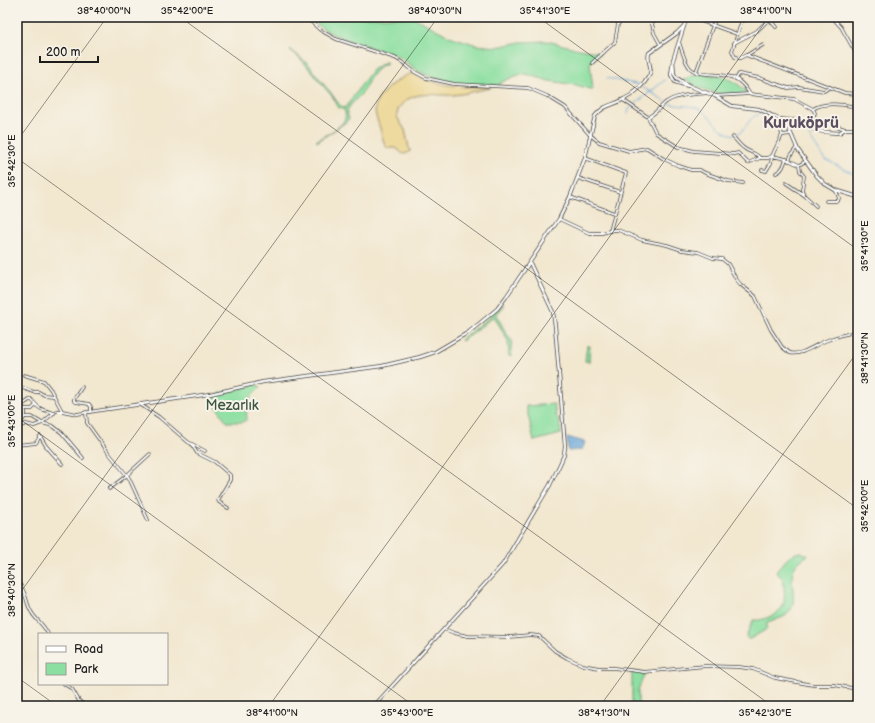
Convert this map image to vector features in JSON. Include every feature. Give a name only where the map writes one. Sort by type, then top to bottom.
[{"type":"street","points":[[306,17],[320,30],[336,39],[395,58],[426,78],[454,84],[528,88],[547,96],[565,107],[590,135],[599,142],[629,152],[647,148],[664,159],[679,166],[691,170],[700,170],[728,181],[743,183]]},
{"type":"street","points":[[592,63],[614,42],[618,24],[624,17]]},
{"type":"street","points":[[656,17],[652,24],[654,33],[660,44]]},
{"type":"street","points":[[737,34],[688,17],[673,60],[673,71],[675,76],[692,87],[715,96],[732,106],[759,109],[779,119],[791,121],[795,120],[805,123],[816,130],[839,133],[845,129]]},
{"type":"street","points":[[696,72],[716,17]]},
{"type":"street","points":[[743,17],[732,51],[735,57],[740,58],[763,45]]},
{"type":"street","points":[[832,17],[841,27],[858,57]]},
{"type":"street","points":[[734,44],[757,31],[768,18],[776,27]]},
{"type":"street","points":[[18,427],[26,424],[34,426],[42,423],[54,413],[62,411],[77,414],[210,394],[263,382],[382,366],[425,356],[452,342],[497,309],[559,219],[570,197],[585,158],[595,116],[608,104],[623,100],[642,84],[651,74],[648,54],[677,33],[684,26]]},
{"type":"street","points":[[679,41],[687,64],[691,69],[696,72],[722,75],[736,79],[741,82],[750,94]]},
{"type":"street","points":[[746,55],[845,93],[857,94],[858,89]]},
{"type":"street","points":[[736,79],[739,74],[759,78],[788,88],[799,87],[824,91],[830,87]]},
{"type":"street","points":[[648,117],[653,115],[669,100],[683,95],[707,93]]},
{"type":"street","points":[[715,96],[750,94],[794,99],[813,109],[829,104],[858,107]]},
{"type":"street","points":[[623,100],[648,117],[656,133],[678,147],[694,151],[738,154],[748,163],[760,158],[768,158],[772,156],[786,159],[799,165]]},
{"type":"street","points":[[805,123],[812,118],[815,113],[813,109]]},
{"type":"street","points":[[812,118],[845,129],[858,128]]},
{"type":"street","points":[[779,119],[783,125],[789,129],[797,147],[806,161],[825,184],[836,190],[858,197]]},
{"type":"street","points":[[762,170],[766,171],[771,164],[772,156],[782,135],[781,131],[783,125]]},
{"type":"street","points":[[782,135],[792,134]]},
{"type":"street","points":[[733,136],[739,145],[746,150],[753,152],[760,158]]},
{"type":"street","points":[[789,161],[791,155],[797,147]]},
{"type":"street","points":[[585,158],[626,173],[610,231]]},
{"type":"street","points":[[776,173],[783,167],[786,159]]},
{"type":"street","points":[[799,165],[806,161]]},
{"type":"street","points":[[799,165],[800,171],[804,176],[802,190],[804,195]]},
{"type":"street","points":[[578,178],[620,192]]},
{"type":"street","points":[[786,183],[804,195],[816,206]]},
{"type":"street","points":[[826,201],[838,200],[839,198],[836,190]]},
{"type":"street","points":[[570,197],[615,213]]},
{"type":"street","points":[[559,219],[589,233],[602,233],[618,230],[642,240],[667,244],[682,250],[698,252],[726,261],[742,285],[755,296],[771,330],[782,347],[790,354],[798,353],[825,340],[858,332]]},
{"type":"street","points":[[374,706],[503,564],[550,485],[564,455],[565,446],[553,312],[530,262]]},
{"type":"street","points":[[24,375],[44,381],[51,390],[62,411]]},
{"type":"street","points":[[17,386],[34,392],[39,392],[44,395],[54,396]]},
{"type":"street","points":[[82,387],[74,401],[89,404],[91,407],[91,412]]},
{"type":"street","points":[[18,406],[21,403],[25,403],[31,399],[35,406],[54,413]]},
{"type":"street","points":[[141,404],[159,417],[188,442],[205,451]]},
{"type":"street","points":[[18,406],[24,409],[32,409],[35,406]]},
{"type":"street","points":[[18,427],[25,417],[24,409]]},
{"type":"street","points":[[86,412],[87,423],[126,476],[130,478],[148,520]]},
{"type":"street","points":[[25,417],[32,417],[42,423],[53,426],[62,433],[84,458]]},
{"type":"street","points":[[17,445],[36,443],[40,436],[46,446],[62,464]]},
{"type":"street","points":[[192,444],[197,453],[215,462],[230,475],[230,480],[218,500],[228,508]]},
{"type":"street","points":[[109,489],[150,454]]},
{"type":"street","points":[[17,581],[27,596],[32,613],[47,633]]},
{"type":"street","points":[[444,629],[468,636],[538,636],[555,651],[566,658],[583,665],[599,668],[614,668],[644,672],[705,666],[739,667],[753,670],[775,678],[812,685],[834,685],[858,689]]},
{"type":"street","points":[[66,685],[72,689],[79,701],[86,706]]},
{"type":"green space","points":[[309,17],[413,17],[449,36],[477,45],[497,47],[521,42],[547,41],[601,53],[590,63],[593,90],[576,85],[549,81],[526,74],[515,76],[500,83],[500,85],[460,84],[431,77],[418,71],[397,56],[339,37],[328,32]]},
{"type":"green space","points":[[290,49],[308,64],[339,104],[344,108],[372,70],[385,62],[387,63],[374,72],[361,94],[349,107],[347,112],[349,118],[346,122],[317,142],[316,141],[342,124],[345,119],[345,114],[343,109],[337,107],[332,96],[308,67]]},
{"type":"green space","points":[[699,74],[713,75],[730,80],[746,91],[744,94],[719,94],[700,88],[683,79]]},
{"type":"green space","points":[[503,304],[504,305],[496,314],[512,341],[512,356],[509,356],[508,341],[494,316],[462,341],[461,339],[487,319]]},
{"type":"green space","points":[[587,346],[590,346],[589,362],[585,361]]},
{"type":"green space","name":"Mezarlık","points":[[258,384],[260,388],[253,395],[247,405],[247,419],[243,422],[227,422],[213,402],[217,394]]},
{"type":"green space","points":[[554,404],[556,416],[559,420],[561,434],[534,441],[526,406]]},
{"type":"green space","points":[[801,552],[808,555],[796,565],[793,571],[793,605],[790,611],[783,617],[767,622],[767,629],[748,639],[746,637],[753,620],[761,620],[775,615],[782,607],[784,602],[783,579],[776,572],[793,554]]},
{"type":"green space","points":[[632,672],[645,673],[638,690],[638,706],[632,706]]},
{"type":"sand","points":[[412,73],[430,81],[450,85],[491,88],[453,95],[426,94],[414,96],[408,99],[403,103],[397,113],[397,117],[405,130],[409,148],[411,150],[408,153],[403,154],[396,148],[387,148],[382,138],[375,109],[379,98],[389,87],[401,78]]},
{"type":"water","points":[[567,437],[585,442],[582,450],[568,451]]},
{"type":"waterway","points":[[607,78],[640,85]]},
{"type":"waterway","points":[[628,114],[629,109],[665,80]]},
{"type":"waterway","points":[[642,87],[665,101]]},
{"type":"waterway","points":[[668,103],[700,109],[722,130],[731,134],[739,133],[752,118],[760,113],[788,131]]},
{"type":"waterway","points":[[791,131],[806,131],[824,159],[858,176]]},
{"type":"district","name":"Kuruköprü","points":[[801,123]]}]
